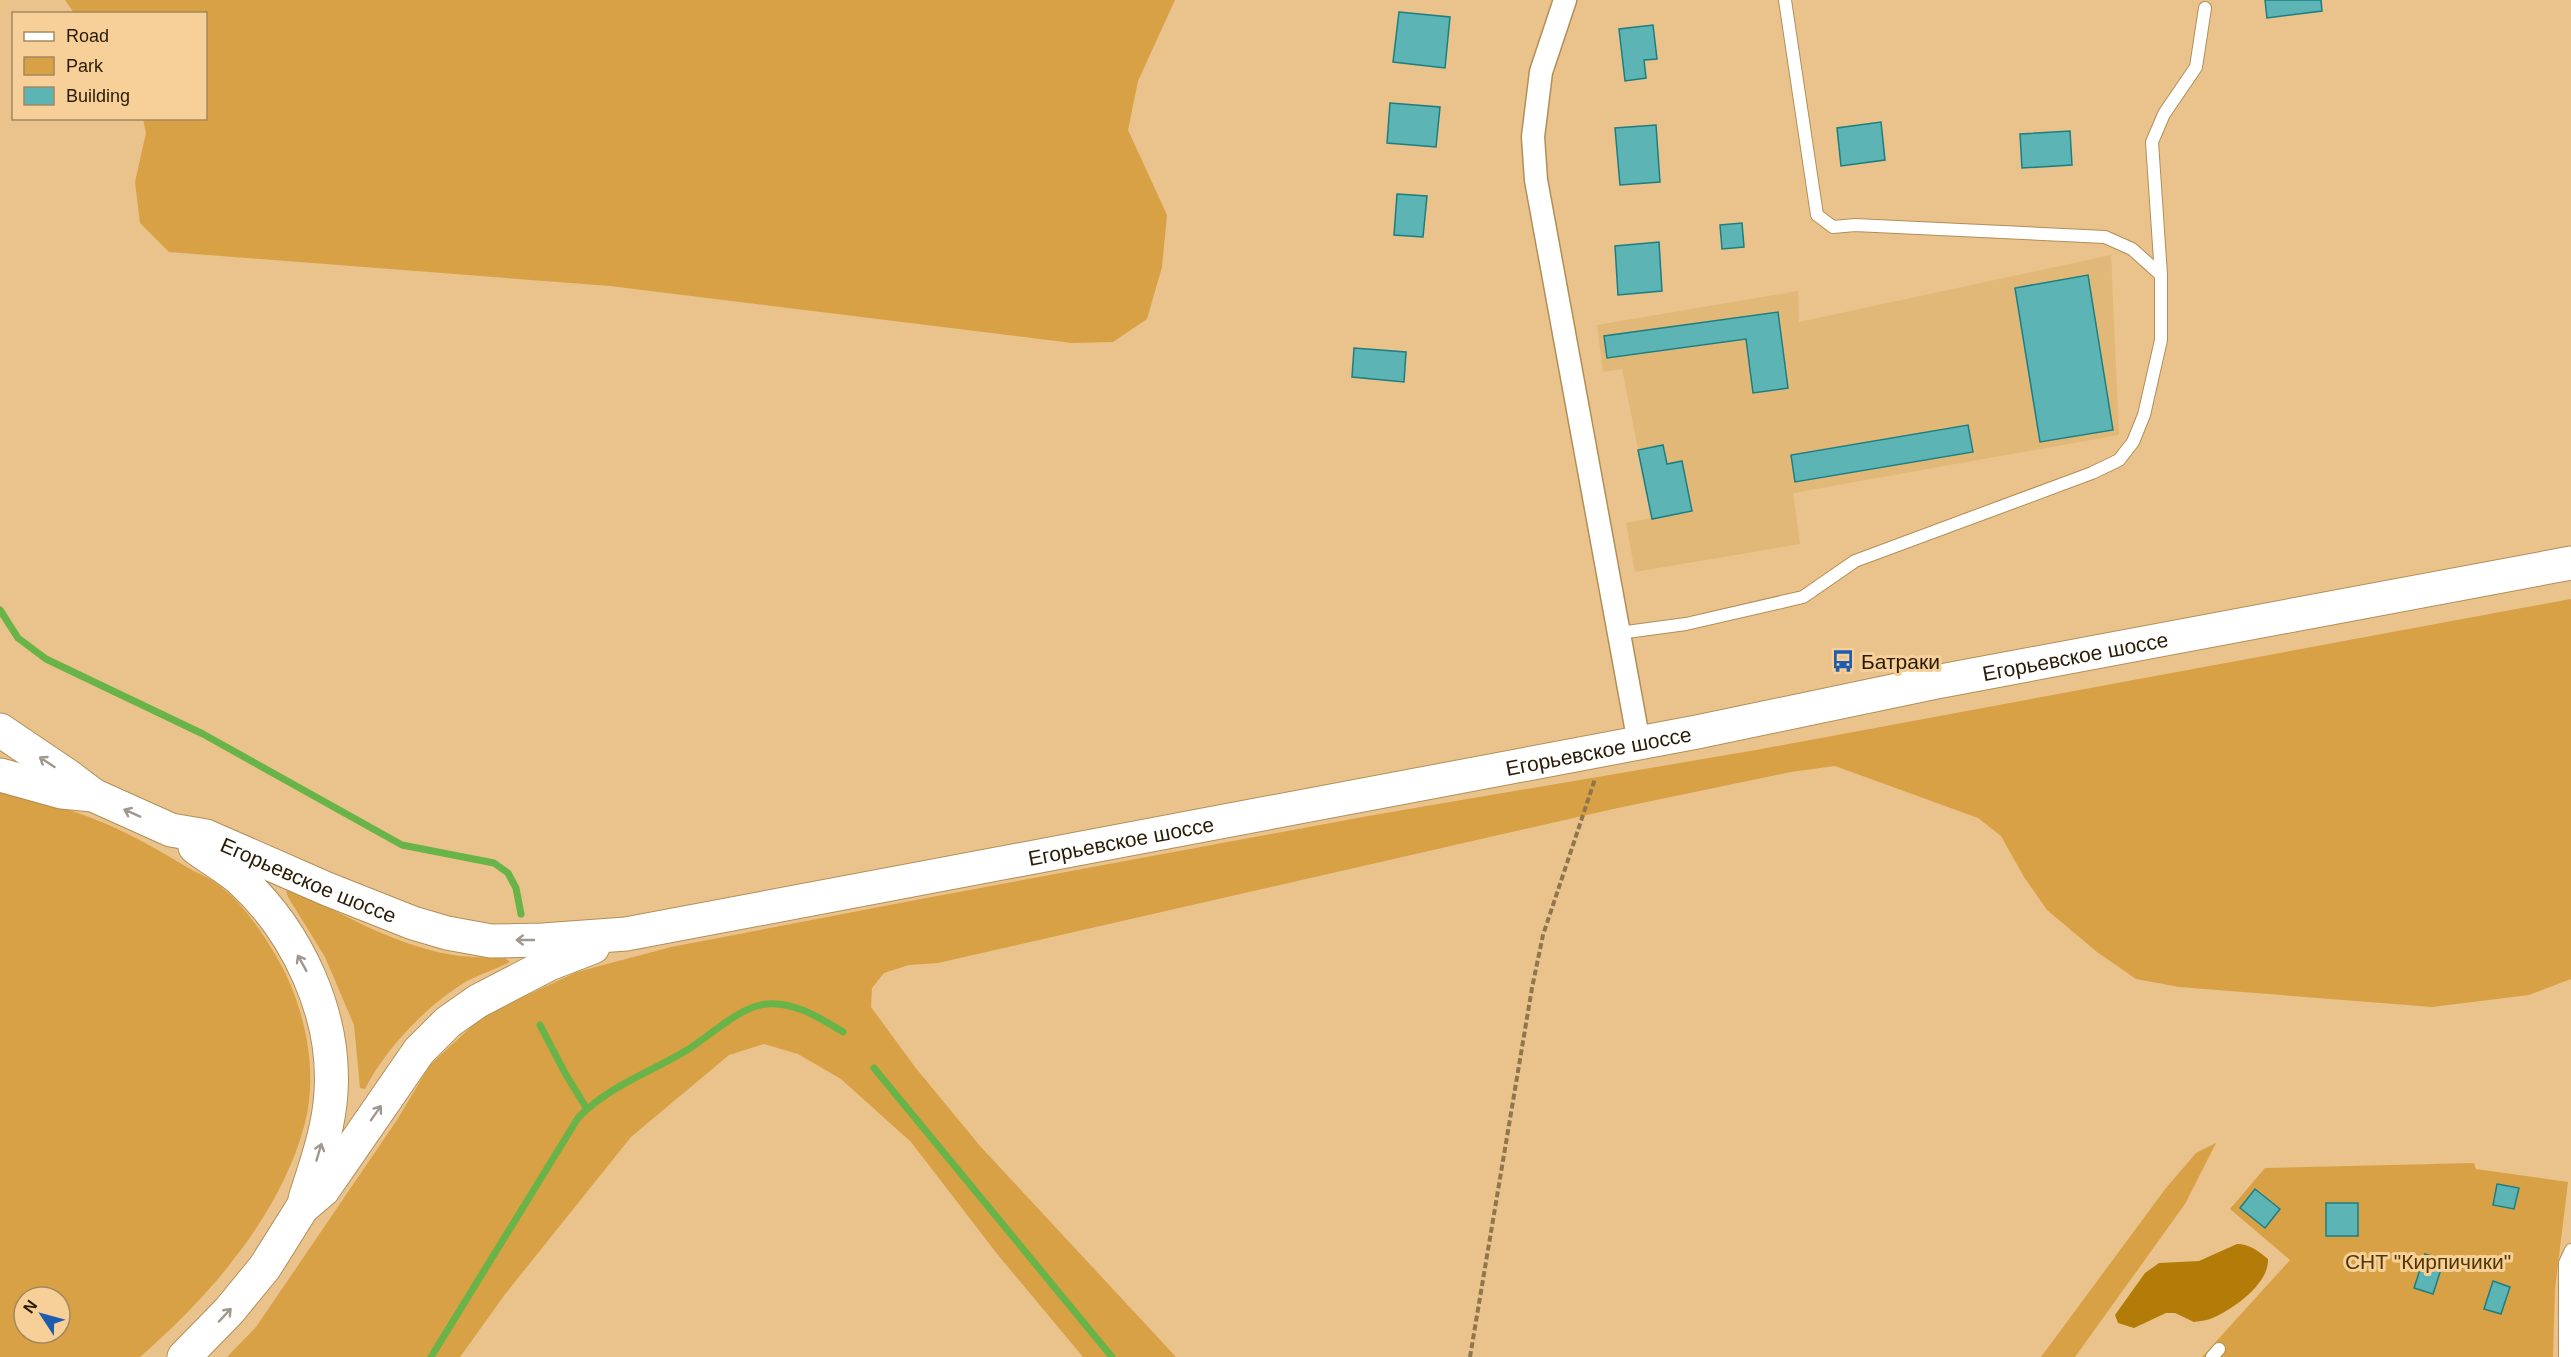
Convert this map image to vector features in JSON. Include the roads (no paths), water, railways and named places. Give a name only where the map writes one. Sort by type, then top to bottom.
[{"type":"main road","name":"Егорьевское шоссе","points":[[0,776],[62,792],[93,795],[171,830],[206,836],[327,889],[413,923],[447,933],[491,940],[543,940],[626,934],[1605,750],[1936,682],[2571,563]]},
{"type":"main road","points":[[0,730],[93,795]]},
{"type":"main road","points":[[171,830],[239,878],[266,907],[307,970],[320,1005],[329,1047],[331,1091],[324,1135],[302,1208]]},
{"type":"main road","name":"Егорьевское шоссе","points":[[184,1357],[229,1311],[265,1267],[302,1208],[323,1190],[419,1051],[448,1022],[478,1001],[549,964],[626,934]]},
{"type":"street","points":[[1565,0],[1541,72],[1533,136],[1536,180],[1639,743]]},
{"type":"lane","points":[[1785,0],[1817,215],[1825,221],[1833,226],[1854,225],[2105,237],[2132,249],[2162,275]]},
{"type":"lane","points":[[1619,633],[1686,624],[1803,597],[1855,561],[2092,473],[2120,460],[2133,442],[2144,415],[2161,340],[2162,275],[2152,142],[2164,114],[2196,67],[2205,8]]},
{"type":"lane","points":[[2565,1357],[2565,1263],[2571,1250]]},
{"type":"waterway","points":[[0,610],[18,638],[46,659],[203,734],[402,845],[494,863],[508,873],[516,888],[521,914]]},
{"type":"waterway","points":[[431,1357],[578,1118],[602,1097],[687,1050],[735,1016],[756,1006],[787,1005],[816,1016],[843,1032]]},
{"type":"waterway","points":[[540,1025],[587,1109]]},
{"type":"waterway","points":[[874,1068],[1112,1357]]},
{"type":"place","name":"Батраки","points":[[1843,661]]},
{"type":"park label","name":"СНТ \"Кирпичики\"","points":[[2428,1261]]}]
